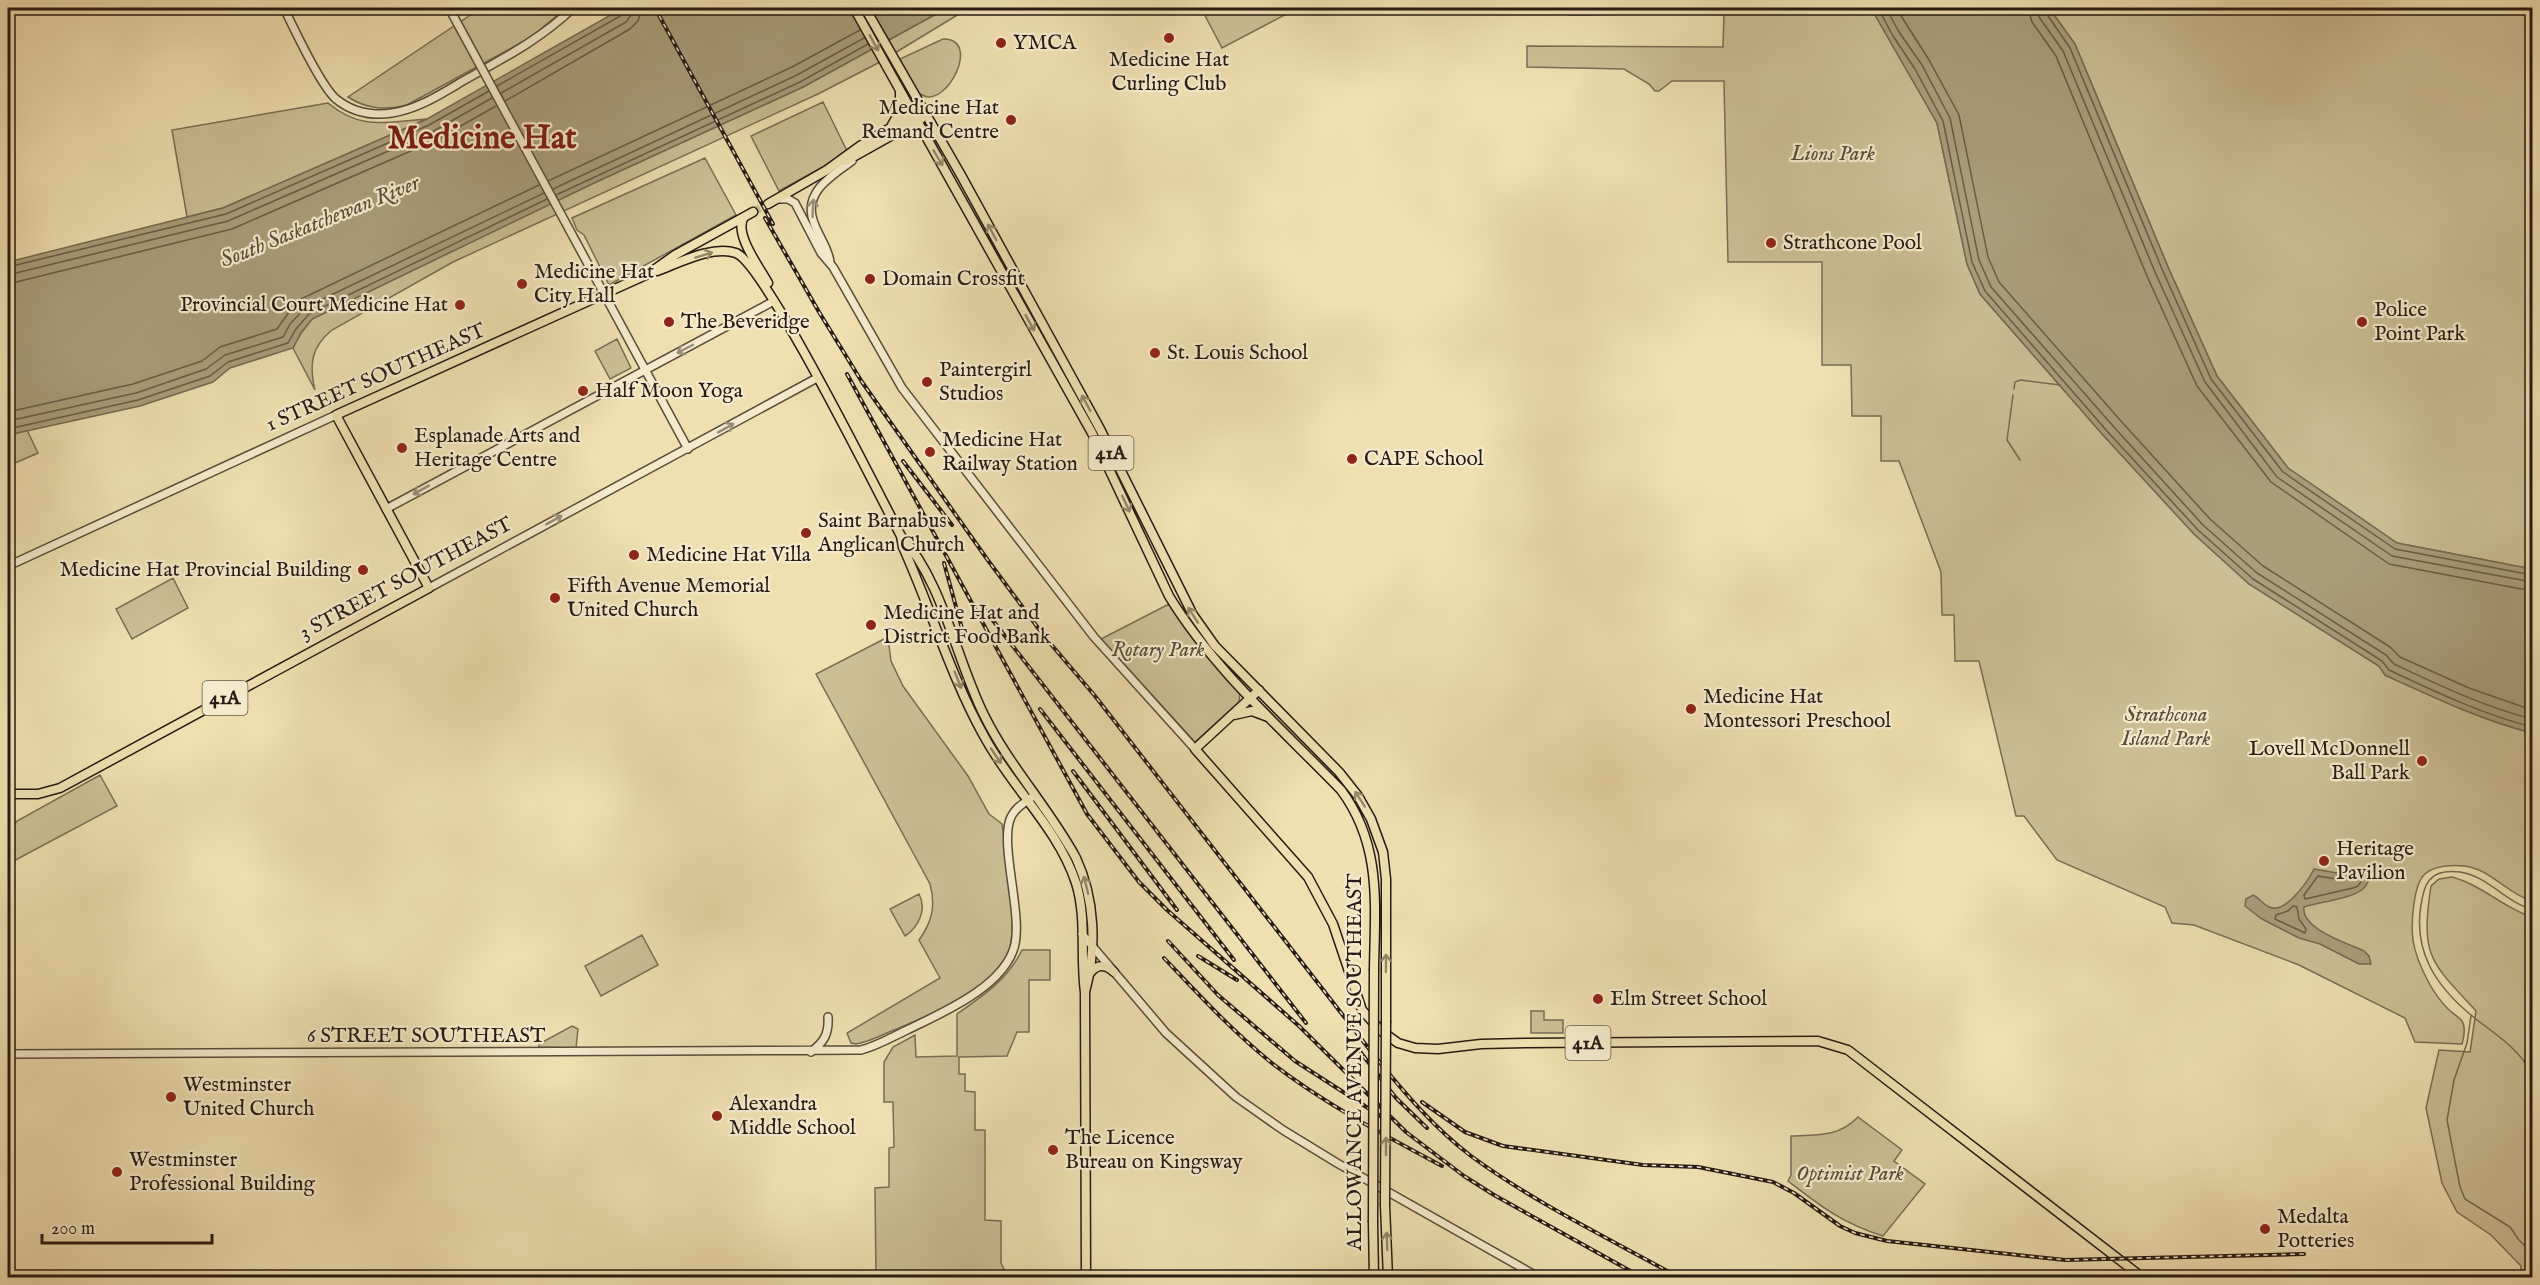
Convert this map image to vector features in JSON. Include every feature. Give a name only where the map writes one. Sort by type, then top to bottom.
[{"type":"main road","points":[[855,8],[915,118]]},
{"type":"main road","points":[[768,204],[827,170],[865,152],[924,113],[865,8]]},
{"type":"main road","points":[[891,127],[896,122],[900,111],[900,92]]},
{"type":"main road","name":"41A","points":[[924,113],[962,177],[1100,429],[1192,615],[1215,646],[1259,690]]},
{"type":"main road","points":[[827,170],[844,156],[891,127],[915,118]]},
{"type":"main road","name":"41A","points":[[915,118],[1092,433],[1169,596],[1208,651],[1251,697]]},
{"type":"main road","name":"1 STREET SOUTHEAST","points":[[336,415],[648,274],[675,255],[749,215],[740,225],[740,231],[770,288],[774,301]]},
{"type":"main road","points":[[648,274],[710,253],[729,252],[747,260],[774,301],[901,536],[903,547],[976,722],[994,754],[1056,824],[1082,870],[1090,903],[1092,943],[1090,973],[1085,992]]},
{"type":"main road","points":[[336,415],[429,588]]},
{"type":"main road","name":"3 STREET SOUTHEAST","points":[[8,794],[43,793],[60,788],[429,588]]},
{"type":"main road","points":[[1195,749],[1259,690]]},
{"type":"main road","name":"ALLOWANCE AVENUE SOUTHEAST","points":[[1259,690],[1339,772],[1358,796],[1371,819],[1383,852],[1387,892],[1385,1205],[1388,1278]]},
{"type":"main road","name":"ALLOWANCE AVENUE SOUTHEAST","points":[[1251,697],[1341,790],[1356,812],[1369,847],[1375,876],[1374,1278]]},
{"type":"main road","points":[[1229,717],[1252,711],[1278,724]]},
{"type":"main road","name":"41A","points":[[1195,749],[1308,877],[1333,924],[1356,996],[1368,1019],[1398,1043],[1425,1049],[1514,1043],[1818,1041],[1848,1050],[2143,1278]]},
{"type":"main road","points":[[8,803],[18,794]]},
{"type":"main road","points":[[1032,798],[1072,872],[1080,902],[1085,992],[1086,1278]]},
{"type":"main road","points":[[1090,973],[1102,966],[1114,972]]},
{"type":"street","points":[[284,8],[334,98],[356,110],[371,114],[393,113],[414,107],[514,53],[549,29],[573,8]]},
{"type":"street","points":[[449,8],[688,449]]},
{"type":"street","points":[[830,262],[828,251],[813,222],[813,200],[817,189],[825,180],[865,152]]},
{"type":"street","points":[[778,199],[788,199],[795,203],[821,253],[830,262],[902,388],[1094,637],[1195,749]]},
{"type":"street","points":[[386,509],[774,301]]},
{"type":"street","name":"3 STREET SOUTHEAST","points":[[429,588],[817,378]]},
{"type":"street","name":"1 STREET SOUTHEAST","points":[[8,566],[336,415]]},
{"type":"street","name":"6 STREET SOUTHEAST","points":[[8,1054],[845,1052],[870,1048],[952,1008],[987,984],[1008,962],[1015,945],[1017,927],[1008,828],[1015,811],[1032,798]]},
{"type":"street","points":[[1082,934],[1092,943],[1166,1033],[1210,1075],[1246,1104],[1337,1163],[1540,1278]]},
{"type":"street","points":[[811,1052],[825,1040],[828,1033],[828,1017]]},
{"type":"green space","points":[[481,8],[566,8],[530,38],[405,106],[376,108],[348,97]]},
{"type":"green space","points":[[947,8],[980,8],[959,14],[880,62],[820,93],[453,262],[332,330],[320,343],[313,357],[312,372],[315,390],[293,348],[312,319],[594,183],[803,87]]},
{"type":"green space","points":[[1201,8],[1298,8],[1222,48]]},
{"type":"green space","name":"Strathcona Island Park","points":[[1570,8],[1871,8],[1937,123],[1967,264],[1980,294],[2103,435],[2194,534],[2249,584],[2379,666],[2385,675],[2476,715],[2532,733],[2532,901],[2523,898],[2482,872],[2464,866],[2444,866],[2429,871],[2421,879],[2415,895],[2412,933],[2417,957],[2438,997],[2462,1021],[2464,1035],[2462,1044],[2415,1042],[2405,1018],[2299,965],[2194,925],[2172,923],[2165,907],[2057,860],[2024,816],[2016,816],[1979,661],[1955,661],[1954,615],[1942,615],[1941,572],[1899,461],[1881,461],[1881,416],[1852,416],[1851,365],[1822,365],[1822,262],[1728,262],[1724,81],[1672,81],[1659,91],[1655,91],[1649,84],[1624,69],[1527,67],[1527,46],[1723,47],[1724,13],[1570,15]]},
{"type":"green space","name":"Police Point Park","points":[[2049,8],[2532,8],[2532,569],[2397,543],[2288,468],[2217,376],[2168,267],[2075,44]]},
{"type":"green space","points":[[943,39],[954,42],[960,49],[960,60],[956,72],[941,92],[932,97],[922,95],[912,84],[900,59]]},
{"type":"green space","points":[[823,102],[848,153],[779,191],[751,136]]},
{"type":"green space","points":[[328,103],[352,118],[375,123],[427,119],[223,208],[187,217],[172,130]]},
{"type":"green space","points":[[705,158],[736,215],[609,285],[584,235],[577,230],[572,218]]},
{"type":"green space","points":[[617,339],[631,368],[610,379],[595,351]]},
{"type":"green space","points":[[27,430],[38,453],[8,466],[8,435]]},
{"type":"green space","points":[[173,578],[188,608],[132,639],[116,609]]},
{"type":"green space","name":"Rotary Park","points":[[1169,604],[1205,654],[1240,693],[1239,702],[1195,742],[1101,639]]},
{"type":"green space","points":[[888,637],[891,661],[903,686],[968,776],[989,814],[1002,824],[1010,884],[1012,930],[1011,942],[1005,958],[995,972],[980,985],[945,1007],[866,1042],[856,1044],[851,1043],[847,1033],[940,978],[919,940],[932,913],[933,900],[930,884],[816,674]]},
{"type":"green space","points":[[100,775],[117,806],[8,864],[8,834],[17,821]]},
{"type":"green space","points":[[2452,877],[2473,885],[2532,917],[2532,1277],[2521,1277],[2521,1266],[2491,1235],[2457,1212],[2442,1183],[2426,1108],[2439,1050],[2470,1052],[2476,1011],[2439,969],[2432,957],[2429,944],[2427,929],[2431,886],[2439,879]]},
{"type":"green space","points":[[919,894],[922,912],[918,923],[905,936],[890,909]]},
{"type":"green space","points":[[642,935],[658,965],[601,996],[585,966]]},
{"type":"green space","points":[[1022,950],[1050,950],[1050,980],[1029,980],[1029,1032],[1017,1032],[1007,1056],[959,1057],[959,1074],[965,1074],[965,1091],[975,1092],[975,1130],[985,1130],[985,1220],[1001,1221],[1001,1263],[1008,1277],[876,1277],[875,1188],[889,1187],[889,1148],[894,1147],[893,1102],[884,1102],[884,1062],[893,1047],[915,1035],[916,1057],[957,1056],[957,1014],[1002,978],[1010,970]]},
{"type":"green space","points":[[1531,1011],[1544,1011],[1544,1020],[1563,1020],[1563,1033],[1531,1033]]},
{"type":"green space","points":[[572,1026],[578,1029],[576,1048],[539,1047],[539,1044]]},
{"type":"green space","name":"Optimist Park","points":[[1858,1117],[1902,1150],[1894,1161],[1925,1184],[1883,1236],[1856,1226],[1833,1213],[1788,1181],[1791,1175],[1791,1136],[1835,1132],[1851,1124]]},
{"type":"water","name":"South Saskatchewan River","points":[[623,8],[947,8],[803,87],[594,183],[312,319],[293,348],[230,368],[213,382],[140,406],[8,435],[8,262],[223,208],[427,119]]},
{"type":"water","points":[[1871,8],[2049,8],[2075,44],[2168,267],[2217,376],[2288,468],[2397,543],[2532,569],[2532,733],[2476,715],[2385,675],[2379,666],[2249,584],[2194,534],[2103,435],[1980,294],[1967,264],[1937,123]]},
{"type":"water","points":[[2314,869],[2337,873],[2360,870],[2368,873],[2368,882],[2355,894],[2304,907],[2305,915],[2317,928],[2364,951],[2369,956],[2371,964],[2359,964],[2320,944],[2299,938],[2262,919],[2245,906],[2246,899],[2253,895],[2269,907],[2282,906],[2289,902]]},
{"type":"waterway","points":[[2014,389],[2015,382],[2021,380],[2060,385]]},
{"type":"waterway","points":[[2013,395],[2007,440],[2020,460]]},
{"type":"waterway","points":[[2532,909],[2514,901],[2470,874],[2442,872],[2429,880],[2426,885],[2420,912],[2423,949],[2439,982],[2465,1010],[2516,1052],[2532,1074]]},
{"type":"waterway","points":[[2471,1016],[2467,1043],[2454,1080],[2447,1120],[2460,1187],[2465,1199],[2510,1227],[2531,1252],[2532,1258]]},
{"type":"tunnel","points":[[753,212],[768,204]]},
{"type":"railway","points":[[655,8],[773,224]]},
{"type":"railway","points":[[765,218],[862,382],[987,559],[1044,636],[1095,696],[1373,1054],[1407,1094],[1457,1145],[1495,1173],[1573,1220],[1680,1278]]},
{"type":"railway","points":[[847,374],[1087,814],[1139,882],[1167,910],[1299,1026],[1406,1132],[1464,1176],[1494,1195],[1643,1278]]},
{"type":"railway","points":[[903,461],[952,525]]},
{"type":"railway","points":[[944,563],[964,636]]},
{"type":"railway","points":[[984,609],[1306,1023]]},
{"type":"railway","points":[[1040,709],[1234,960]]},
{"type":"railway","points":[[1073,771],[1177,910]]},
{"type":"railway","points":[[1168,941],[1218,995],[1295,1061],[1385,1119]]},
{"type":"railway","points":[[1198,956],[1237,980]]},
{"type":"railway","points":[[1164,958],[1230,1026],[1258,1052],[1293,1079],[1334,1106],[1442,1166]]},
{"type":"railway","points":[[1358,1049],[1396,1098],[1427,1128]]},
{"type":"railway","points":[[1422,1102],[1465,1132],[1503,1146],[1643,1165],[1698,1167],[1773,1182],[1794,1193],[1840,1226],[1855,1233],[1887,1241],[2065,1260],[2304,1254]]},
{"type":"place","name":"Medicine Hat Curling Club","points":[[1169,38]]},
{"type":"place","name":"YMCA","points":[[1001,43]]},
{"type":"place","name":"Medicine Hat Remand Centre","points":[[1011,120]]},
{"type":"place","name":"Strathcone Pool","points":[[1771,243]]},
{"type":"place","name":"Domain Crossfit","points":[[870,279]]},
{"type":"place","name":"Medicine Hat City Hall","points":[[522,284]]},
{"type":"place","name":"Provincial Court Medicine Hat","points":[[460,305]]},
{"type":"place","name":"The Beveridge","points":[[669,322]]},
{"type":"place","name":"Police Point Park","points":[[2362,322]]},
{"type":"place","name":"St. Louis School","points":[[1155,353]]},
{"type":"place","name":"Paintergirl Studios","points":[[927,382]]},
{"type":"place","name":"Half Moon Yoga","points":[[583,391]]},
{"type":"place","name":"Esplanade Arts and Heritage Centre","points":[[402,448]]},
{"type":"place","name":"Medicine Hat Railway Station","points":[[930,452]]},
{"type":"place","name":"CAPE School","points":[[1352,459]]},
{"type":"place","name":"Saint Barnabus Anglican Church","points":[[806,533]]},
{"type":"place","name":"Medicine Hat Villa","points":[[634,555]]},
{"type":"place","name":"Medicine Hat Provincial Building","points":[[363,570]]},
{"type":"place","name":"Fifth Avenue Memorial United Church","points":[[555,598]]},
{"type":"place","name":"Medicine Hat and District Food Bank","points":[[871,625]]},
{"type":"place","name":"Medicine Hat Montessori Preschool","points":[[1691,709]]},
{"type":"place","name":"Lovell McDonnell Ball Park","points":[[2422,761]]},
{"type":"place","name":"Heritage Pavilion","points":[[2324,861]]},
{"type":"place","name":"Elm Street School","points":[[1598,999]]},
{"type":"place","name":"Westminster United Church","points":[[171,1097]]},
{"type":"place","name":"Alexandra Middle School","points":[[717,1116]]},
{"type":"place","name":"The Licence Bureau on Kingsway","points":[[1053,1150]]},
{"type":"place","name":"Westminster Professional Building","points":[[117,1172]]},
{"type":"place","name":"Medalta Potteries","points":[[2265,1229]]},
{"type":"district","name":"Medicine Hat","points":[[482,139]]},
{"type":"park label","name":"Lions Park","points":[[1833,154]]}]
